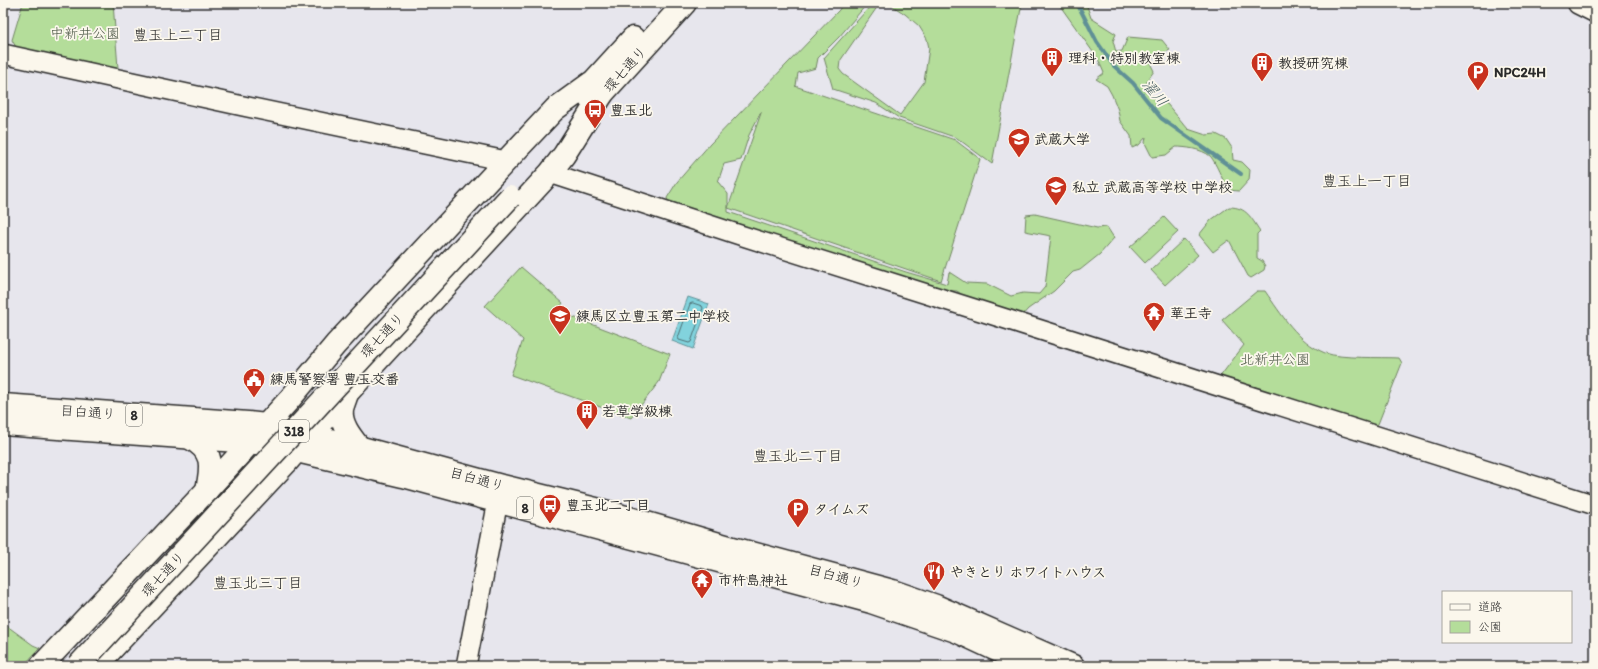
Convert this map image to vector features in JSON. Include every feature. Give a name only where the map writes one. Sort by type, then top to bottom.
[{"type":"main road","name":"環七通り","points":[[67,664],[503,194],[597,88],[665,3]]},
{"type":"main road","name":"環七通り","points":[[597,88],[685,3]]},
{"type":"main road","points":[[1579,3],[1595,11]]},
{"type":"main road","points":[[41,666],[207,490],[336,344],[555,109],[597,88]]},
{"type":"main road","points":[[96,666],[297,451],[343,398],[550,173],[564,155],[597,88]]},
{"type":"main road","points":[[309,376],[343,398]]},
{"type":"main road","points":[[343,398],[342,410],[344,423],[350,436],[360,447]]},
{"type":"main road","name":"目白通り","points":[[3,405],[266,425],[311,435],[502,486],[612,513],[733,548],[893,591],[942,609],[1073,666]]},
{"type":"main road","name":"目白通り","points":[[3,424],[251,442],[297,451],[403,476],[871,602],[948,628],[1031,666]]},
{"type":"main road","points":[[190,438],[200,444],[207,452],[211,473],[207,490]]},
{"type":"street","points":[[3,54],[506,161]]},
{"type":"street","points":[[550,173],[743,236],[1595,505]]},
{"type":"street","points":[[466,666],[498,501]]},
{"type":"green space","name":"中新井公園","points":[[23,3],[113,3],[118,68],[112,71],[17,49],[12,40]]},
{"type":"green space","points":[[843,3],[865,3],[866,5],[839,37],[818,58],[816,68],[798,73],[795,86],[955,140],[980,159],[941,281],[728,208],[728,212],[906,272],[947,284],[949,272],[966,283],[987,284],[1011,296],[1023,293],[1039,294],[1045,287],[1051,236],[1025,231],[1026,215],[1035,214],[1097,228],[1107,227],[1114,238],[1100,254],[1080,270],[1073,272],[1054,291],[1028,309],[1021,317],[973,303],[957,291],[937,290],[669,206],[667,198],[677,182],[710,144],[839,10]],"holes":[[[761,112],[728,208],[728,194],[718,182],[724,164],[741,160],[749,135]]]},
{"type":"green space","points":[[873,3],[880,3],[840,61],[839,69],[843,74],[900,115],[924,82],[929,48],[927,39],[919,26],[905,14],[888,3],[1022,3],[992,164],[957,138],[899,118],[876,103],[833,89],[824,58]]},
{"type":"green space","points":[[1058,3],[1086,3],[1091,18],[1116,34],[1113,41],[1116,52],[1122,51],[1128,37],[1162,40],[1170,50],[1152,58],[1151,65],[1154,71],[1147,81],[1147,89],[1150,95],[1167,104],[1188,129],[1206,135],[1216,134],[1226,139],[1232,148],[1233,160],[1242,162],[1250,170],[1249,180],[1239,191],[1228,190],[1212,158],[1203,152],[1189,148],[1176,147],[1166,155],[1152,157],[1145,143],[1146,137],[1139,145],[1132,148],[1131,136],[1120,121],[1118,110],[1112,95],[1107,86],[1096,79],[1104,73],[1098,59]]},
{"type":"green space","points":[[1229,207],[1235,207],[1248,214],[1260,231],[1257,234],[1257,258],[1262,261],[1265,266],[1264,270],[1251,278],[1248,276],[1229,240],[1213,252],[1199,235],[1211,220]]},
{"type":"green space","points":[[1164,217],[1178,232],[1145,263],[1130,247]]},
{"type":"green space","points":[[1184,239],[1198,255],[1165,285],[1151,270]]},
{"type":"green space","points":[[521,267],[563,303],[558,310],[670,354],[659,382],[631,418],[511,375],[523,340],[485,306]]},
{"type":"green space","name":"北新井公園","points":[[1257,291],[1265,291],[1298,335],[1315,348],[1325,353],[1351,357],[1399,358],[1402,363],[1378,424],[1374,426],[1219,378],[1244,345],[1222,320]]},
{"type":"green space","points":[[3,623],[33,645],[40,648],[23,666],[3,666]]},
{"type":"water","points":[[688,297],[709,304],[693,349],[672,341]]},
{"type":"waterway","name":"濯川","points":[[1077,3],[1097,42],[1114,66],[1133,83],[1161,118],[1241,174]]},
{"type":"place","name":"理科・特別教室棟","points":[[1052,78]]},
{"type":"place","name":"教授研究棟","points":[[1262,82]]},
{"type":"place","name":"NPC24H","points":[[1478,92]]},
{"type":"place","name":"豊玉北","points":[[595,130]]},
{"type":"place","name":"武蔵大学","points":[[1019,158]]},
{"type":"place","name":"私立 武蔵高等学校 中学校","points":[[1056,206]]},
{"type":"place","name":"華王寺","points":[[1154,332]]},
{"type":"place","name":"練馬区立豊玉第二中学校","points":[[560,336]]},
{"type":"place","name":"練馬警察署 豊玉交番","points":[[254,398]]},
{"type":"place","name":"若草学級棟","points":[[587,430]]},
{"type":"place","name":"豊玉北二丁目","points":[[550,524]]},
{"type":"place","name":"タイムズ","points":[[798,528]]},
{"type":"place","name":"やきとり ホワイトハウス","points":[[934,592]]},
{"type":"place","name":"市杵島神社","points":[[702,600]]},
{"type":"district","name":"豊玉上二丁目","points":[[178,35]]},
{"type":"district","name":"豊玉上一丁目","points":[[1367,181]]},
{"type":"district","name":"豊玉北二丁目","points":[[798,456]]},
{"type":"district","name":"豊玉北三丁目","points":[[258,583]]}]
